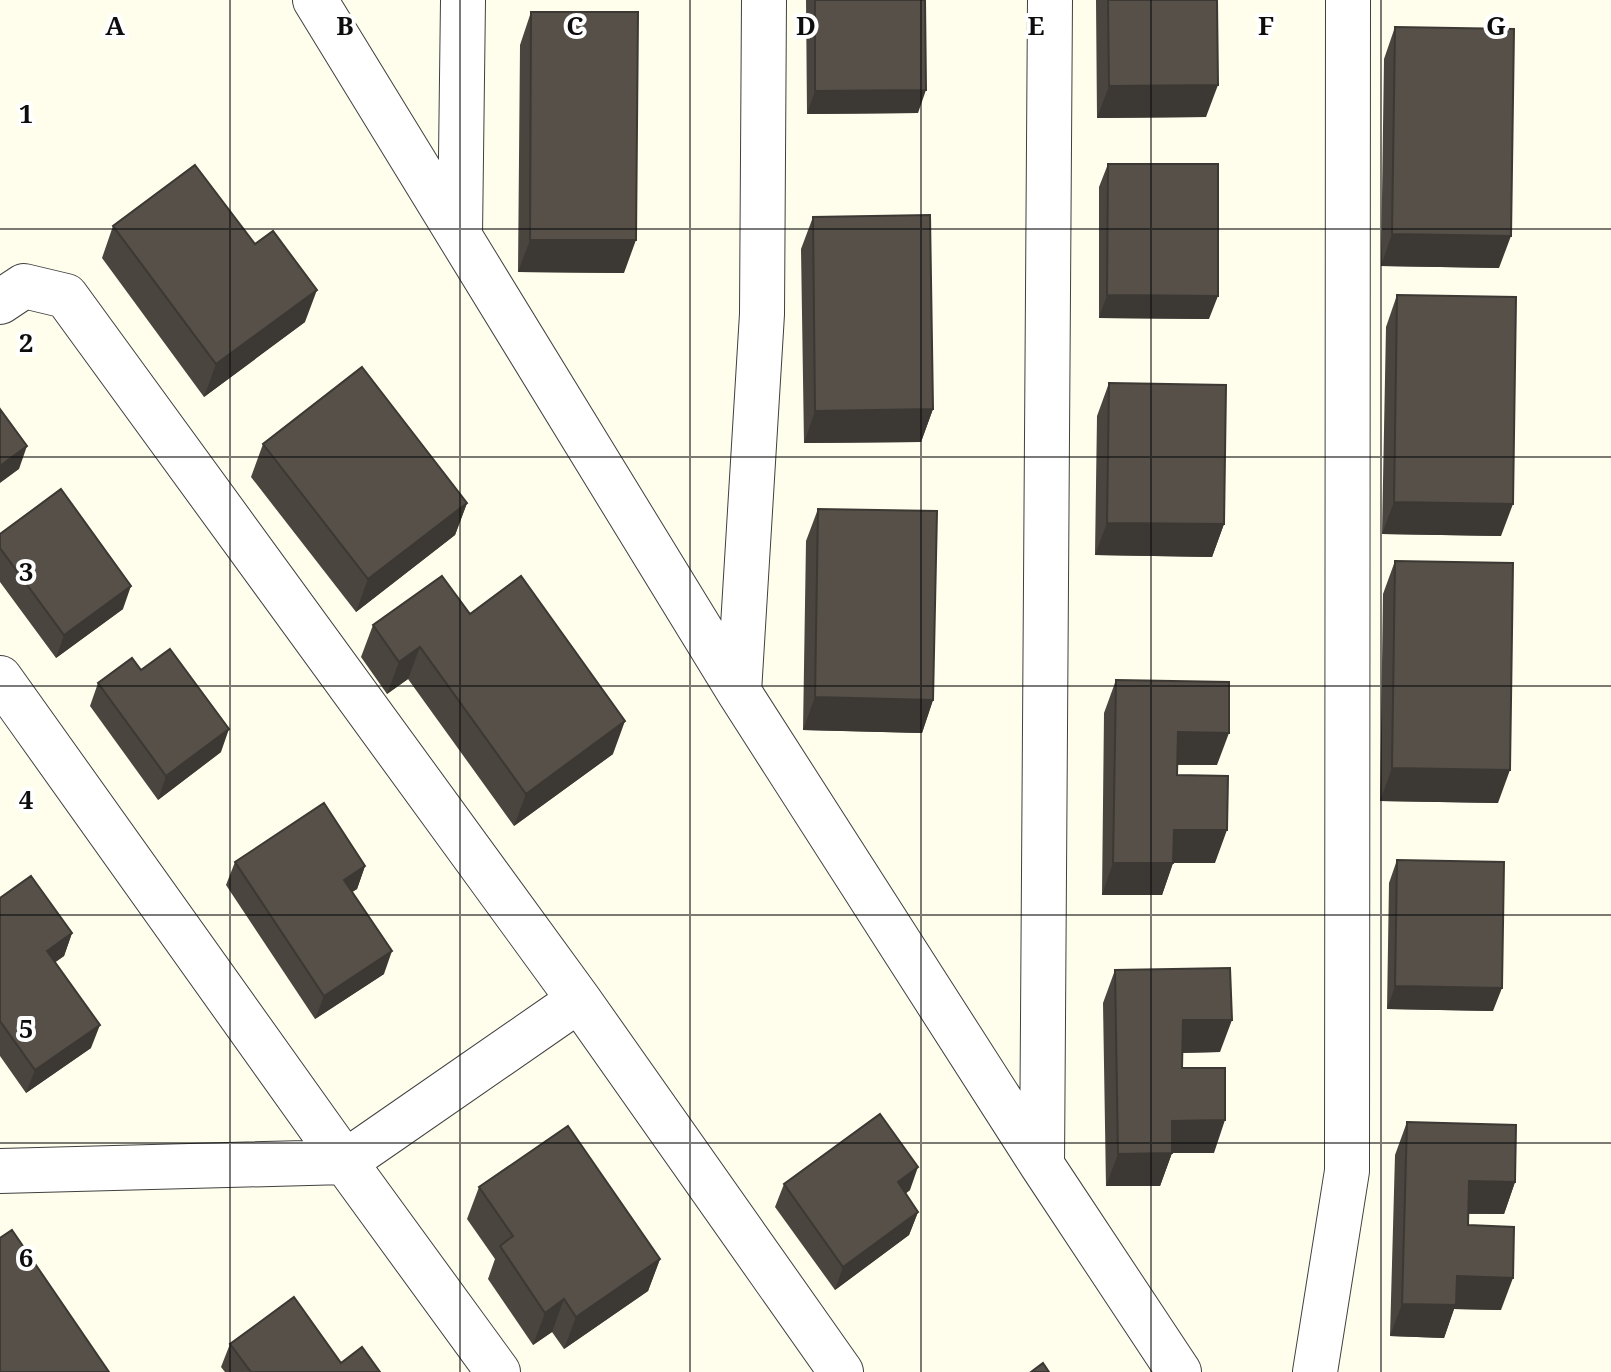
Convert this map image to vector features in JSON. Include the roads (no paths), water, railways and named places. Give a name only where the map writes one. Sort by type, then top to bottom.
[{"type":"street","points":[[315,0],[739,692],[1042,1165],[1179,1372]]},
{"type":"street","points":[[460,235],[463,0]]},
{"type":"street","points":[[739,692],[762,314],[764,0]]},
{"type":"street","points":[[1042,1165],[1050,0]]},
{"type":"street","points":[[1315,1372],[1347,1171],[1348,0]]},
{"type":"street","points":[[0,302],[24,286],[66,296],[579,1000],[841,1372]]},
{"type":"street","points":[[0,678],[498,1372]]},
{"type":"street","points":[[0,1171],[345,1162],[579,1000]]}]
